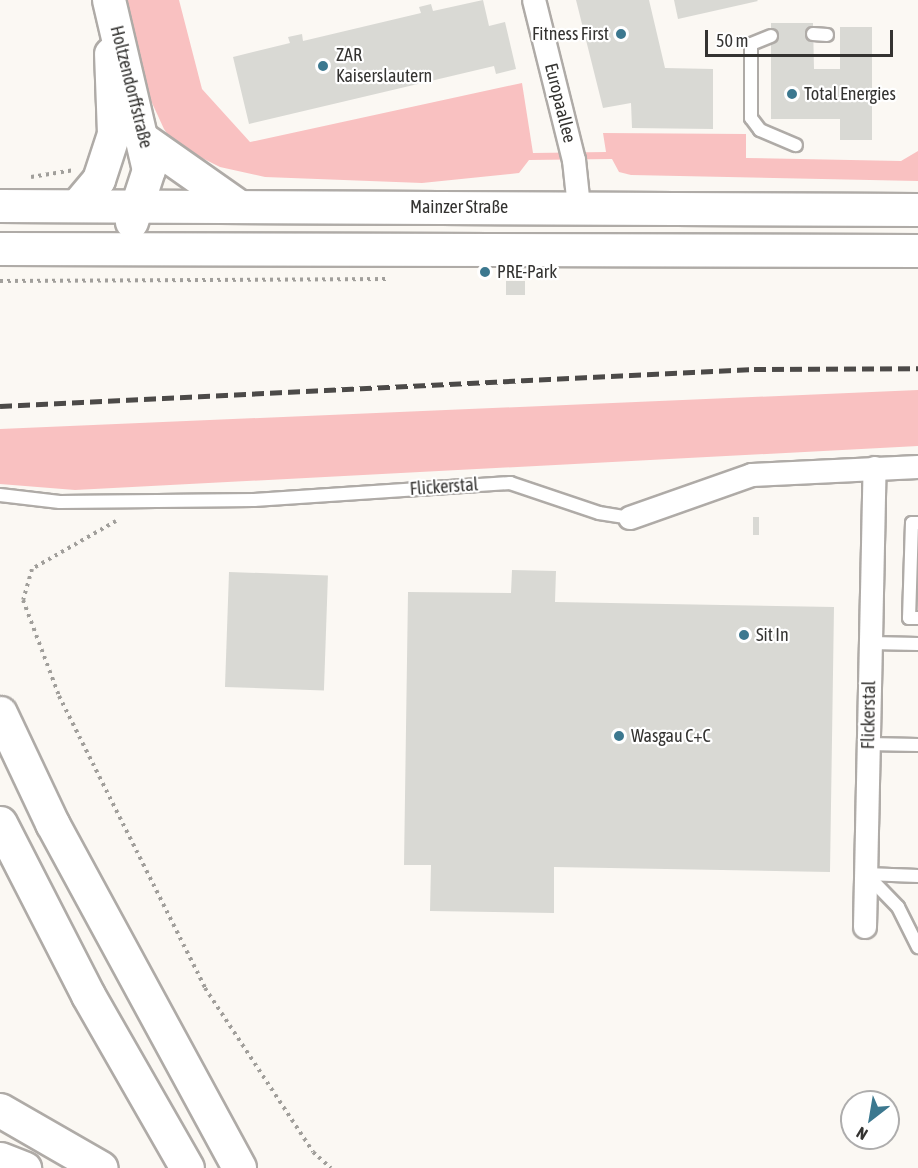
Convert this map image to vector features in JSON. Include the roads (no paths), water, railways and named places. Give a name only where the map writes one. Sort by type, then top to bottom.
[{"type":"highway","points":[[0,713],[52,823],[239,1168]]},
{"type":"highway","points":[[0,824],[88,995],[187,1168]]},
{"type":"highway","points":[[0,869],[88,995]]},
{"type":"highway","points":[[0,1110],[101,1168]]},
{"type":"highway","points":[[0,1159],[24,1168]]},
{"type":"main road","name":"Holtzendorffstraße","points":[[109,1],[146,141],[149,170],[141,206]]},
{"type":"main road","name":"Holtzendorffstraße","points":[[77,206],[99,180],[114,134],[109,1]]},
{"type":"main road","points":[[146,141],[237,205]]},
{"type":"main road","name":"Mainzer Straße","points":[[0,206],[237,205],[918,210]]},
{"type":"main road","points":[[104,249],[129,227],[141,206]]},
{"type":"main road","points":[[579,207],[579,248]]},
{"type":"main road","points":[[0,249],[579,248],[918,251]]},
{"type":"street","name":"Europaallee","points":[[534,0],[574,160],[579,207]]},
{"type":"street","name":"Flickerstal","points":[[630,518],[752,475],[918,467]]},
{"type":"street","name":"Flickerstal","points":[[866,927],[875,468]]},
{"type":"lane","points":[[813,34],[827,35]]},
{"type":"lane","points":[[771,36],[751,44],[751,118],[759,130],[796,145]]},
{"type":"lane","name":"Flickerstal","points":[[0,495],[153,503],[510,483],[599,513],[630,518]]},
{"type":"lane","points":[[918,523],[912,523],[909,618],[918,618]]},
{"type":"lane","points":[[871,643],[918,644]]},
{"type":"lane","points":[[868,744],[918,745]]},
{"type":"lane","points":[[866,874],[918,876]]},
{"type":"lane","points":[[866,874],[898,907],[918,947]]},
{"type":"railway","points":[[0,406],[754,369],[918,368]]},
{"type":"place","name":"Fitness First","points":[[621,34]]},
{"type":"place","name":"ZAR Kaiserslautern","points":[[323,66]]},
{"type":"place","name":"Total Energies","points":[[792,94]]},
{"type":"place","name":"PRE-Park","points":[[485,272]]},
{"type":"place","name":"Sit In","points":[[744,635]]},
{"type":"place","name":"Wasgau C+C","points":[[619,736]]}]
